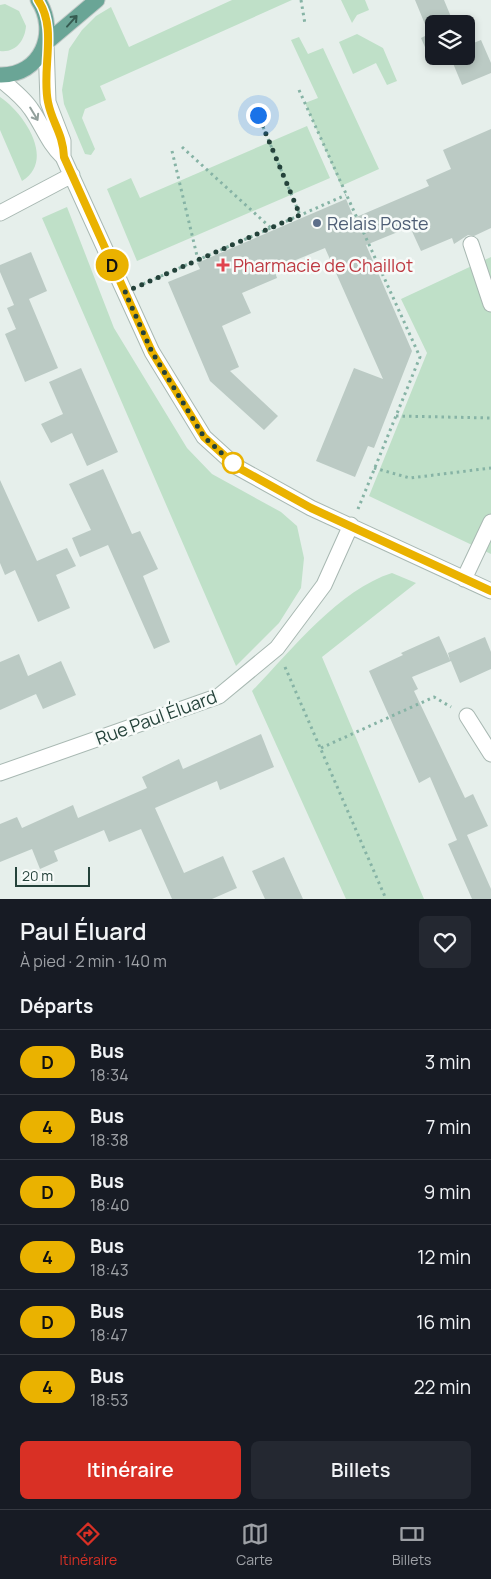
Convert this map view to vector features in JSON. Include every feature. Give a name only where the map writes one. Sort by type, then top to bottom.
[{"type":"main road","points":[[0,75],[20,72],[32,65],[40,55],[46,43],[48,28],[46,14],[38,0]]},
{"type":"main road","points":[[46,43],[97,0]]},
{"type":"street","points":[[46,43],[48,102],[63,141],[64,157],[152,352],[204,437],[237,467],[311,508],[491,591]]},
{"type":"street","points":[[0,79],[21,96],[31,109],[52,146],[64,157]]},
{"type":"street","points":[[0,212],[72,175]]},
{"type":"street","points":[[471,244],[491,304]]},
{"type":"street","points":[[464,579],[491,522]]},
{"type":"street","name":"Rue Paul Éluard","points":[[0,773],[219,696],[277,648],[324,585],[351,525]]},
{"type":"street","points":[[467,716],[491,754]]},
{"type":"path","points":[[301,0],[305,24]]},
{"type":"path","points":[[299,90],[420,357],[351,525]]},
{"type":"path","points":[[258,115],[300,215]]},
{"type":"path","points":[[182,147],[271,228]]},
{"type":"path","points":[[172,151],[198,260]]},
{"type":"path","points":[[125,292],[346,195]]},
{"type":"path","points":[[396,416],[491,418]]},
{"type":"path","points":[[374,468],[410,478],[491,468]]},
{"type":"path","points":[[277,648],[386,899]]},
{"type":"path","points":[[320,748],[434,697],[467,716]]},
{"type":"green space","points":[[232,0],[292,0],[100,86],[106,100],[85,109],[82,118],[95,149],[91,155],[85,154],[64,104],[62,90],[69,49],[82,30],[96,16],[111,7],[129,47]]},
{"type":"green space","points":[[341,0],[365,0],[369,10],[357,15],[352,23]]},
{"type":"green space","points":[[5,4],[19,11],[26,26],[22,41],[15,48],[0,51],[0,5]]},
{"type":"green space","points":[[357,34],[383,48],[397,81],[387,85],[376,63],[353,74],[339,42]]},
{"type":"green space","points":[[299,37],[308,54],[323,48],[379,169],[341,186],[305,103],[318,98],[291,40]]},
{"type":"green space","points":[[0,97],[18,114],[33,137],[36,161],[32,172],[22,181],[0,130]]},
{"type":"green space","points":[[307,126],[330,178],[137,261],[107,189],[131,178],[140,198]]},
{"type":"green space","points":[[67,207],[114,328],[187,448],[212,474],[281,512],[297,526],[304,558],[301,588],[279,623],[236,666],[42,218]]},
{"type":"green space","points":[[491,257],[491,554],[369,496],[427,353],[401,299]]},
{"type":"green space","points":[[392,573],[416,583],[322,657],[424,899],[346,899],[252,691],[316,623],[334,607],[372,581]]},
{"type":"building","points":[[415,0],[444,0],[450,15],[425,15],[425,24]]},
{"type":"building","points":[[425,36],[425,47],[421,38]]},
{"type":"building","points":[[481,40],[491,63],[491,73],[462,85],[454,65],[475,65],[475,42]]},
{"type":"building","points":[[491,129],[491,228],[474,236],[468,235],[454,244],[452,238],[421,251],[410,227],[366,245],[412,351],[374,448],[368,446],[355,477],[316,461],[354,368],[383,379],[325,248],[274,269],[277,278],[242,293],[251,313],[222,326],[239,367],[230,371],[278,416],[264,430],[210,381],[168,282],[200,269],[197,263],[346,199],[354,218],[429,186],[426,180],[451,169],[443,150]]},
{"type":"building","points":[[31,252],[47,291],[29,299],[58,368],[25,382],[5,334],[16,329],[7,308],[14,305],[0,272],[0,265]]},
{"type":"building","points":[[81,368],[118,452],[87,466],[72,433],[51,443],[41,424],[63,414],[49,382]]},
{"type":"building","points":[[103,469],[132,534],[140,531],[158,569],[143,576],[170,642],[154,649],[108,545],[80,557],[72,538],[91,530],[69,484]]},
{"type":"building","points":[[0,480],[37,561],[67,548],[76,566],[56,575],[70,608],[38,622],[15,570],[5,575],[0,563]]},
{"type":"building","points":[[439,636],[450,660],[448,653],[485,637],[491,652],[491,669],[460,683],[451,661],[412,677],[418,689],[414,691],[465,798],[473,794],[488,826],[467,835],[491,889],[491,899],[472,899],[448,844],[457,840],[430,777],[419,783],[369,671],[403,655],[401,653]]},
{"type":"building","points":[[19,654],[28,676],[61,661],[76,695],[43,709],[36,694],[0,710],[0,662]]},
{"type":"building","points":[[261,734],[274,767],[220,790],[217,781],[155,808],[184,873],[223,856],[237,888],[212,899],[172,899],[141,829],[109,842],[104,830],[54,851],[58,861],[40,869],[32,849],[0,862],[0,824],[17,817],[22,828],[73,805],[78,818],[147,788],[142,777],[179,759],[183,769]]},
{"type":"building","points":[[284,857],[303,899],[265,899],[252,871]]},
{"type":"bus line","name":"D","points":[[38,0],[46,14],[48,28],[46,43],[48,102],[63,141],[64,157],[152,352],[204,437],[237,467],[311,508],[491,591]]},
{"type":"place","name":"Relais Poste","points":[[317,223]]},
{"type":"place","name":"Pharmacie de Chaillot","points":[[223,265]]},
{"type":"route","points":[[233,463],[237,467],[204,437],[152,352],[125,292],[300,215],[258,115]]}]
